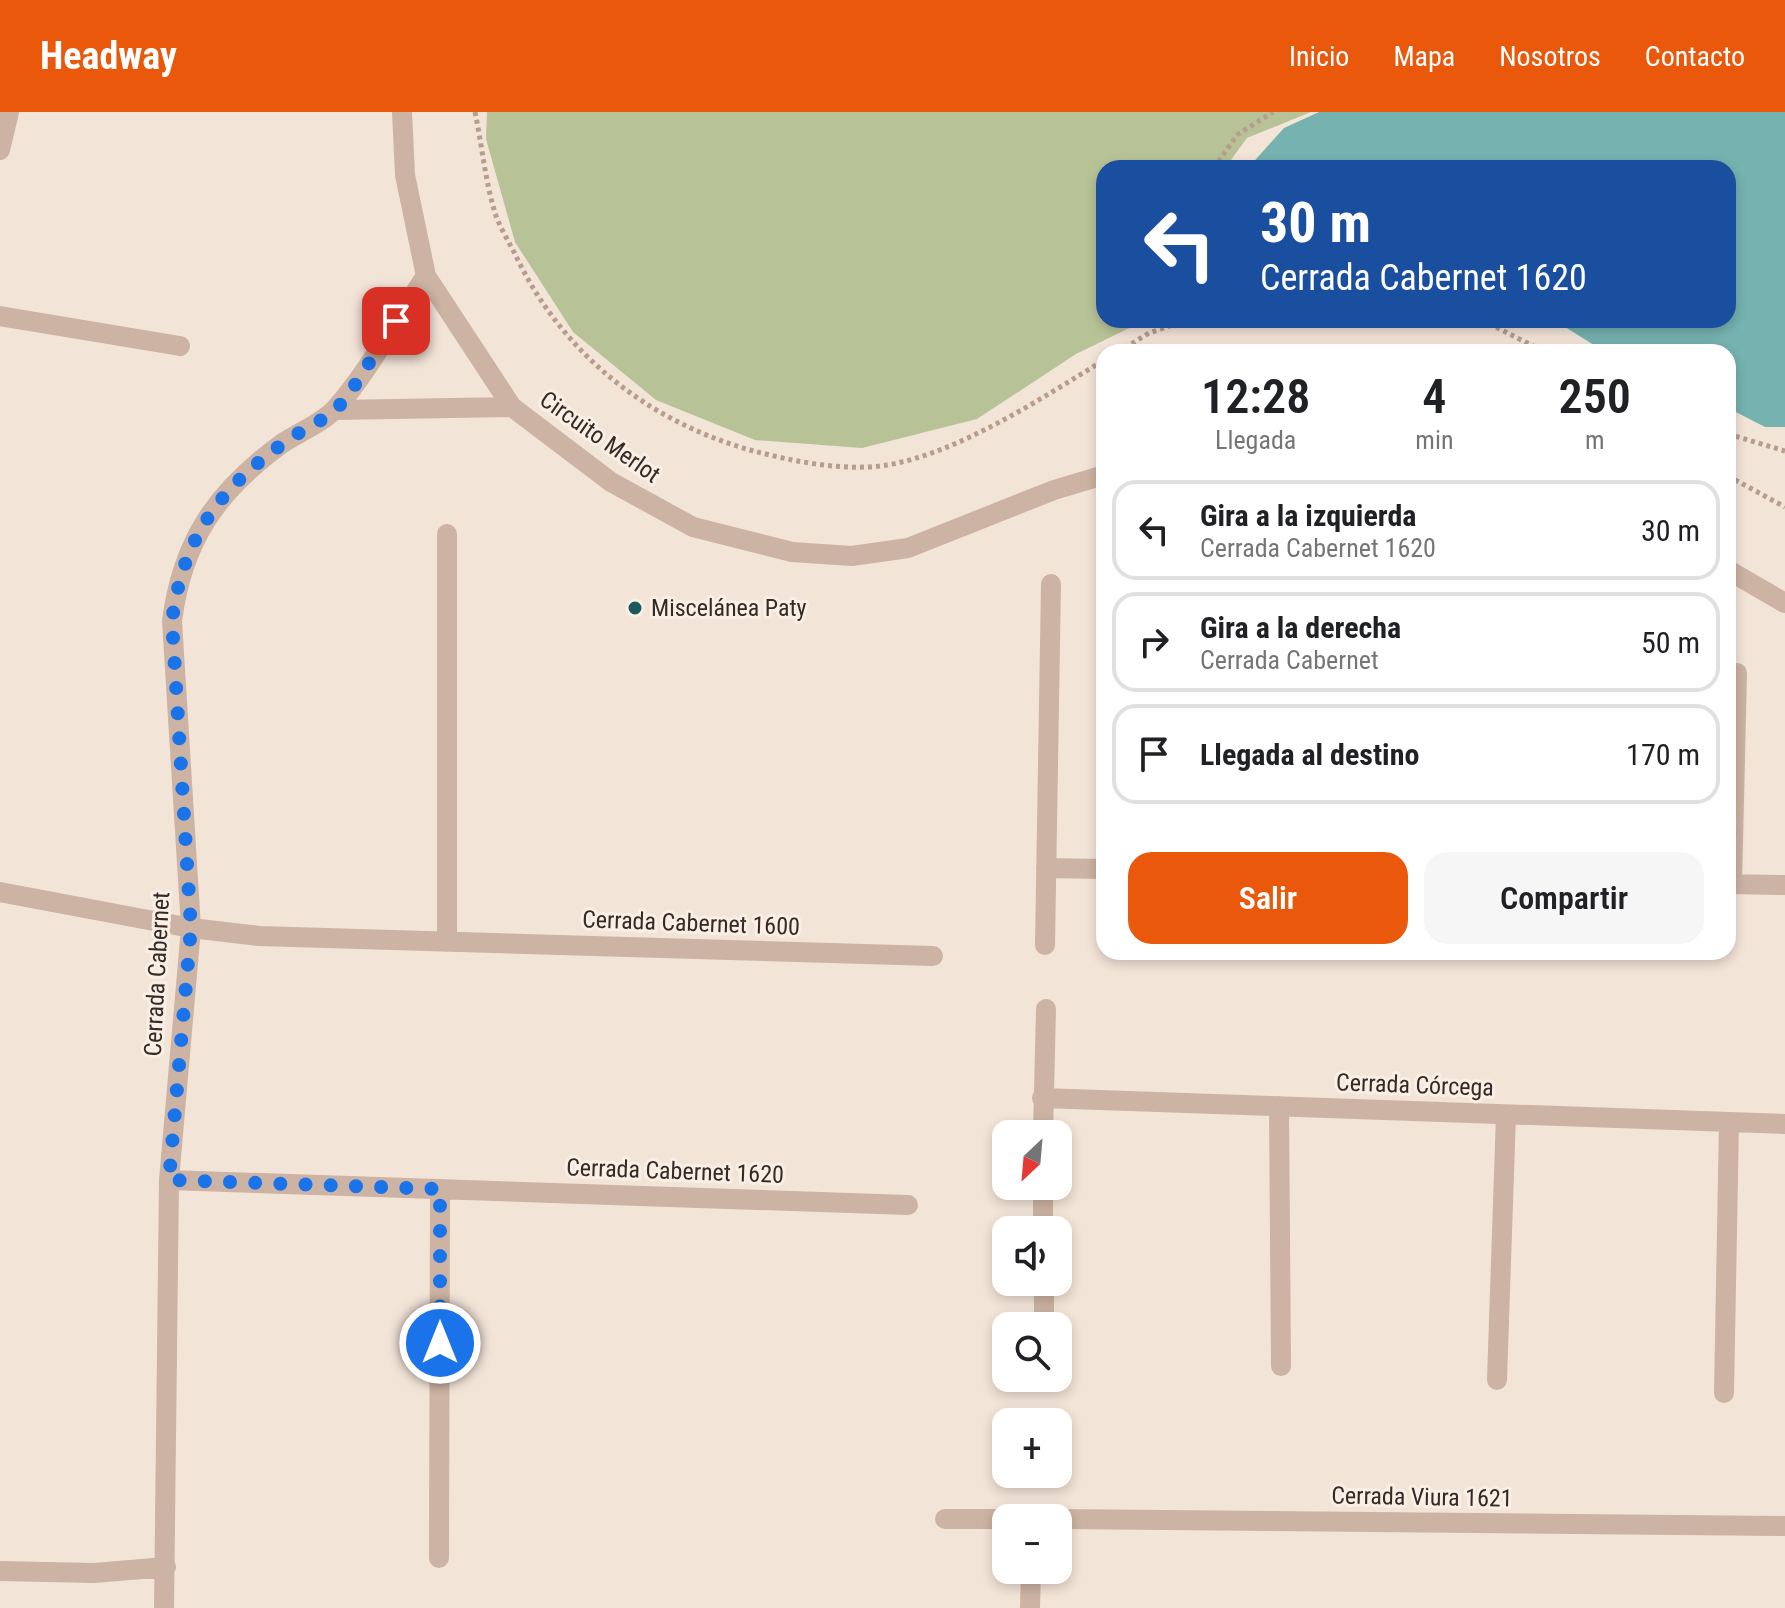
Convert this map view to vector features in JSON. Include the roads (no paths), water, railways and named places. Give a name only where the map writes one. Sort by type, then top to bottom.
[{"type":"street","points":[[0,150],[9,112]]},
{"type":"street","name":"Circuito Merlot","points":[[402,112],[405,175],[426,276],[512,407],[611,482],[693,527],[792,552],[852,556],[908,548],[1054,490],[1096,477]]},
{"type":"street","name":"Cerrada Cabernet","points":[[164,1608],[169,1180],[191,928],[172,621],[177,584],[207,514],[229,488],[264,457],[335,410],[426,276]]},
{"type":"street","points":[[0,316],[180,346]]},
{"type":"street","points":[[335,410],[512,407]]},
{"type":"street","points":[[447,534],[447,942]]},
{"type":"street","points":[[1736,575],[1785,603]]},
{"type":"street","points":[[1045,945],[1051,584]]},
{"type":"street","points":[[1736,703],[1737,673]]},
{"type":"street","points":[[1046,868],[1096,869]]},
{"type":"street","points":[[1736,884],[1785,885]]},
{"type":"street","name":"Cerrada Cabernet 1600","points":[[0,892],[191,928],[259,936],[933,956]]},
{"type":"street","points":[[1043,1120],[1046,1009]]},
{"type":"street","name":"Cerrada Córcega","points":[[1042,1098],[1785,1124]]},
{"type":"street","points":[[1279,1106],[1281,1366]]},
{"type":"street","points":[[1497,1380],[1506,1115]]},
{"type":"street","points":[[1724,1393],[1729,1122]]},
{"type":"street","name":"Cerrada Cabernet 1620","points":[[169,1180],[908,1205]]},
{"type":"street","points":[[439,1558],[440,1189]]},
{"type":"street","points":[[945,1519],[992,1519]]},
{"type":"street","name":"Cerrada Viura 1621","points":[[1072,1519],[1785,1526]]},
{"type":"street","points":[[0,1571],[94,1573],[166,1567]]},
{"type":"street","points":[[1030,1608],[1031,1584]]},
{"type":"water","points":[[1319,112],[1785,112],[1785,427],[1765,427],[1736,412],[1736,344],[1592,344],[1567,328],[1736,328],[1736,160],[1255,160],[1284,128]]},
{"type":"place","name":"Miscelánea Paty","points":[[635,608]]}]
